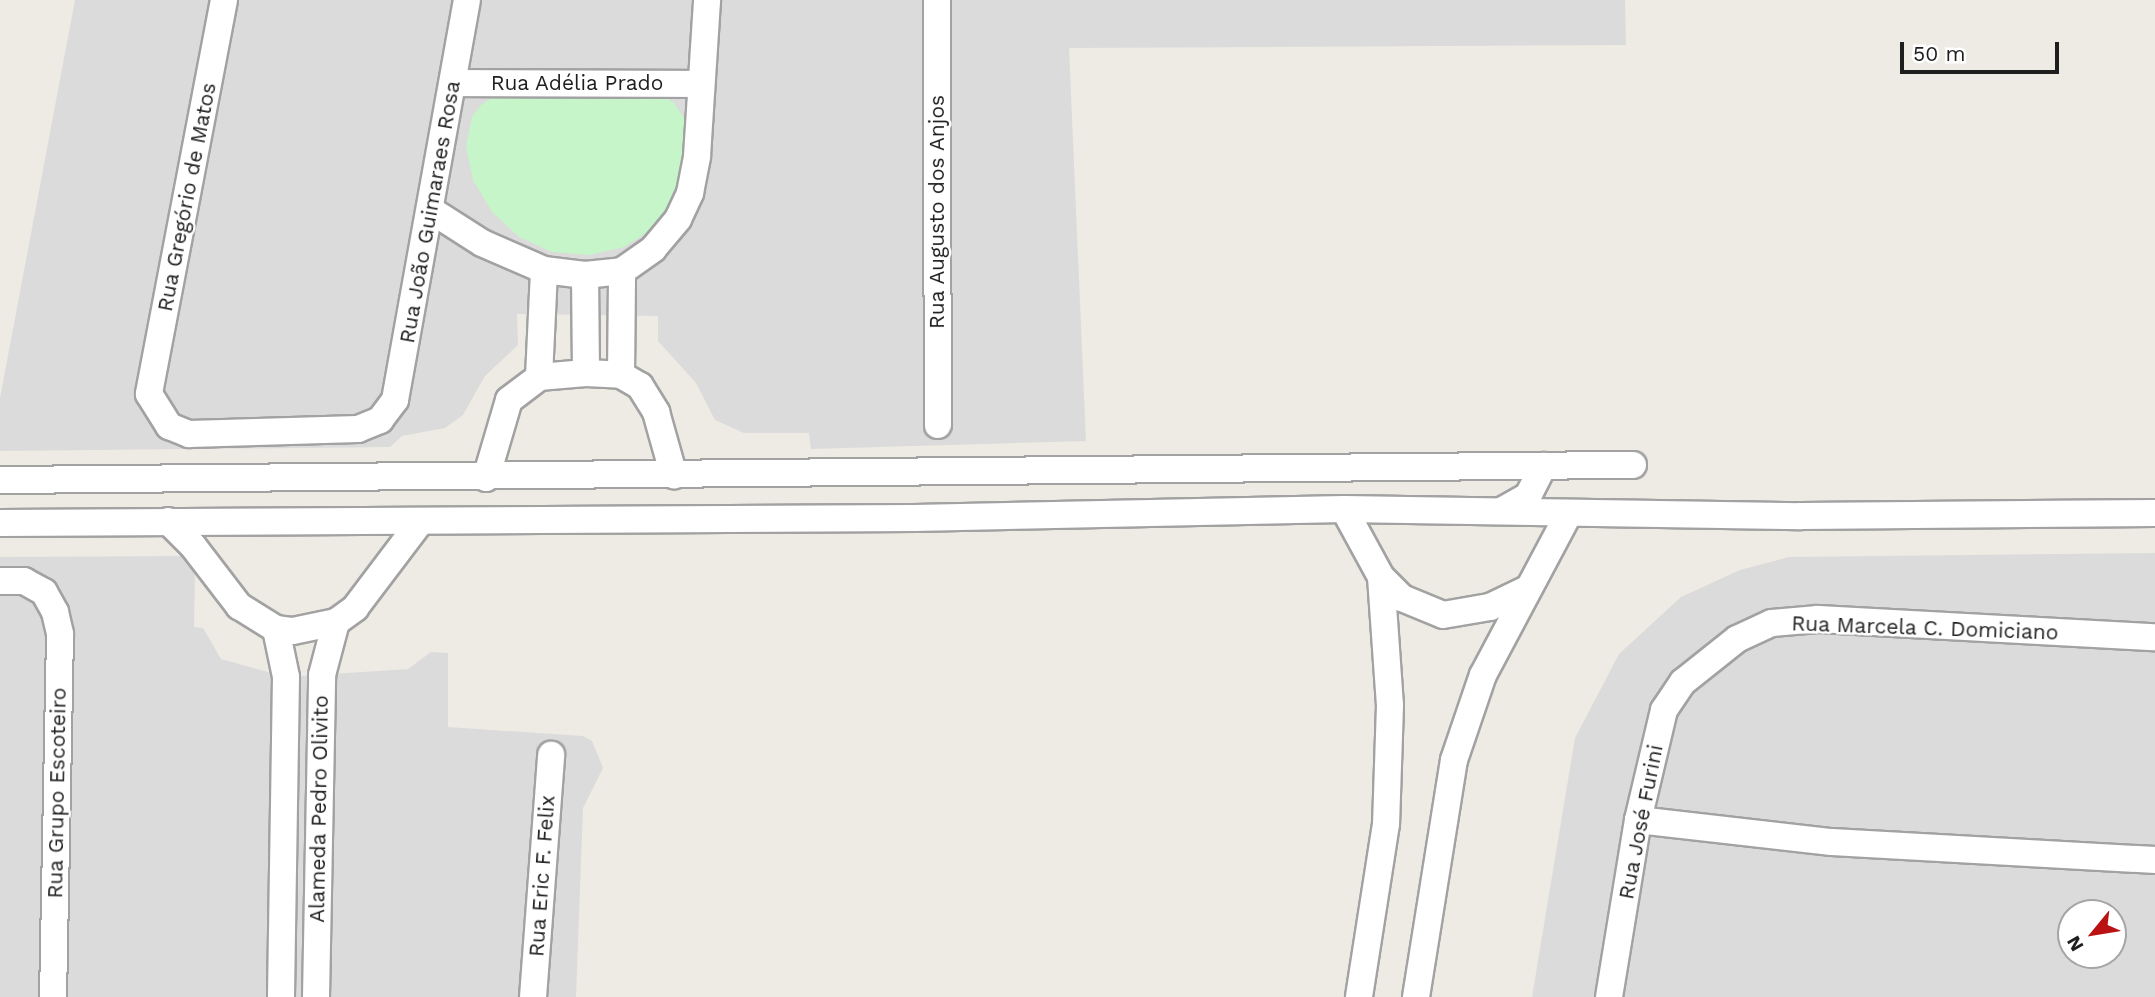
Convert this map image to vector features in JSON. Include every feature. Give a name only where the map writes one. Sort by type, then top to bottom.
[{"type":"street","name":"Rua Gregório de Matos","points":[[224,0],[149,394],[169,426],[189,435],[358,429],[380,420]]},
{"type":"street","name":"Rua João Guimaraes Rosa","points":[[380,420],[395,400],[432,211],[467,0]]},
{"type":"street","points":[[432,211],[482,243],[544,270],[585,275],[622,271],[653,249],[678,219],[690,193],[697,156],[707,0]]},
{"type":"street","name":"Rua Augusto dos Anjos","points":[[937,0],[938,425]]},
{"type":"street","name":"Rua Adélia Prado","points":[[454,83],[700,84]]},
{"type":"street","points":[[539,377],[544,270]]},
{"type":"street","points":[[621,375],[622,271]]},
{"type":"street","points":[[585,275],[586,373]]},
{"type":"street","points":[[486,478],[509,400],[539,377],[586,373],[621,375],[640,386],[656,412],[674,476]]},
{"type":"street","points":[[0,480],[486,478],[1633,465]]},
{"type":"street","points":[[1501,511],[1528,496],[1543,466]]},
{"type":"street","points":[[1543,466],[1569,513]]},
{"type":"street","points":[[914,474],[914,518]]},
{"type":"street","points":[[88,480],[88,522]]},
{"type":"street","points":[[1344,509],[1381,577],[1402,598],[1443,615],[1490,607],[1527,589]]},
{"type":"street","points":[[0,523],[914,518],[1344,509],[1569,513],[2155,513]]},
{"type":"street","points":[[1416,997],[1454,760],[1483,675],[1569,513]]},
{"type":"street","points":[[168,521],[201,555],[239,607],[276,629],[293,631],[335,622],[370,592],[421,522]]},
{"type":"street","points":[[1359,997],[1386,824],[1390,705],[1381,577]]},
{"type":"street","name":"Rua Grupo Escoteiro","points":[[0,581],[24,581],[44,592],[55,612],[60,635],[53,997]]},
{"type":"street","name":"Rua Marcela C. Domiciano","points":[[1706,661],[1772,623],[1818,620],[2155,637]]},
{"type":"street","name":"Alameda Pedro Olivito","points":[[316,997],[322,675],[335,622]]},
{"type":"street","name":"Alameda Pedro Olivito","points":[[276,629],[286,677],[281,997]]},
{"type":"street","name":"Rua José Furini","points":[[1609,997],[1638,820],[1664,710],[1683,682],[1706,661]]},
{"type":"street","name":"Rua Eric F. Felix","points":[[533,997],[551,755]]},
{"type":"street","points":[[1638,820],[1832,842],[2155,860]]},
{"type":"shaded area","points":[[75,0],[1625,0],[1626,45],[1069,48],[1086,441],[811,449],[809,433],[744,433],[715,420],[696,383],[658,341],[658,316],[517,314],[518,345],[485,376],[463,415],[445,428],[402,436],[390,447],[0,451],[0,398]]},
{"type":"shaded area","points":[[2155,553],[2155,997],[1532,997],[1575,738],[1619,654],[1681,597],[1740,570],[1789,557]]},
{"type":"shaded area","points":[[187,556],[195,570],[194,627],[203,628],[221,659],[286,677],[408,669],[431,652],[448,653],[448,727],[583,736],[592,741],[603,768],[583,808],[576,997],[0,997],[0,557]]},
{"type":"green space","points":[[656,90],[674,103],[687,122],[693,143],[679,199],[656,227],[624,247],[589,255],[552,252],[519,237],[492,212],[473,180],[466,146],[472,117],[481,105],[493,97]]}]
